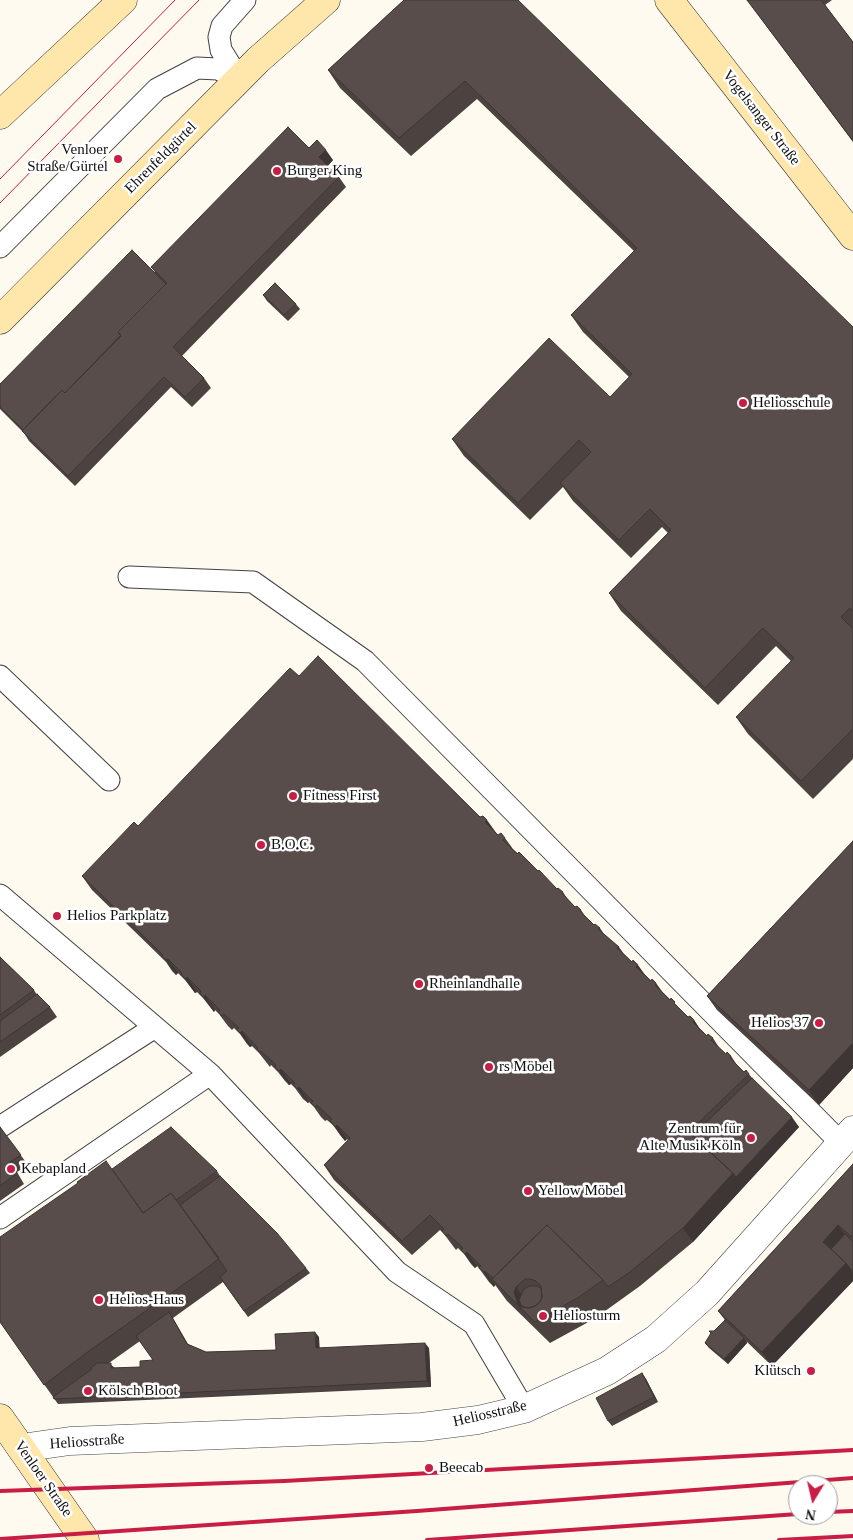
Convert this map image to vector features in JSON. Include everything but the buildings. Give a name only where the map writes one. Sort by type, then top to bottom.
[{"type":"main road","points":[[0,115],[122,0]]},
{"type":"main road","name":"Ehrenfeldgürtel","points":[[0,320],[239,79],[326,0]]},
{"type":"main road","name":"Vogelsanger Straße","points":[[669,0],[853,236]]},
{"type":"main road","name":"Venloer Straße","points":[[0,1418],[85,1540]]},
{"type":"street","name":"Heliosstraße","points":[[21,1448],[70,1441],[422,1427],[478,1420],[524,1409],[607,1371],[656,1339],[707,1293],[847,1136]]},
{"type":"lane","points":[[239,79],[221,50],[219,37],[222,26],[245,0]]},
{"type":"lane","points":[[0,248],[157,90],[197,68],[218,69],[239,79]]},
{"type":"lane","points":[[129,577],[252,582],[365,661],[847,1136]]},
{"type":"lane","points":[[0,676],[109,780]]},
{"type":"lane","points":[[0,895],[210,1074],[397,1272],[474,1324],[524,1409]]},
{"type":"lane","points":[[0,1127],[155,1027]]},
{"type":"lane","points":[[0,1218],[210,1074]]},
{"type":"tram line","points":[[0,179],[175,0]]},
{"type":"tram line","points":[[0,203],[199,0]]},
{"type":"railway","points":[[0,1491],[284,1481],[853,1450]]},
{"type":"railway","points":[[0,1539],[417,1511],[853,1478]]},
{"type":"railway","points":[[838,1512],[853,1511]]},
{"type":"railway","points":[[427,1540],[788,1515]]},
{"type":"railway","points":[[779,1540],[853,1536]]},
{"type":"place","name":"Venloer Straße/Gürtel","points":[[118,159]]},
{"type":"place","name":"Burger King","points":[[277,171]]},
{"type":"place","name":"Heliosschule","points":[[743,403]]},
{"type":"place","name":"Fitness First","points":[[293,796]]},
{"type":"place","name":"B.O.C.","points":[[261,845]]},
{"type":"place","name":"Helios Parkplatz","points":[[57,916]]},
{"type":"place","name":"Rheinlandhalle","points":[[419,984]]},
{"type":"place","name":"Helios 37","points":[[819,1023]]},
{"type":"place","name":"rs Möbel","points":[[489,1067]]},
{"type":"place","name":"Zentrum für Alte Musik Köln","points":[[751,1138]]},
{"type":"place","name":"Kebapland","points":[[11,1169]]},
{"type":"place","name":"Yellow Möbel","points":[[528,1191]]},
{"type":"place","name":"Helios-Haus","points":[[99,1300]]},
{"type":"place","name":"Heliosturm","points":[[543,1316]]},
{"type":"place","name":"Klütsch","points":[[811,1371]]},
{"type":"place","name":"Kölsch Bloot","points":[[88,1391]]},
{"type":"place","name":"Beecab","points":[[429,1468]]}]
